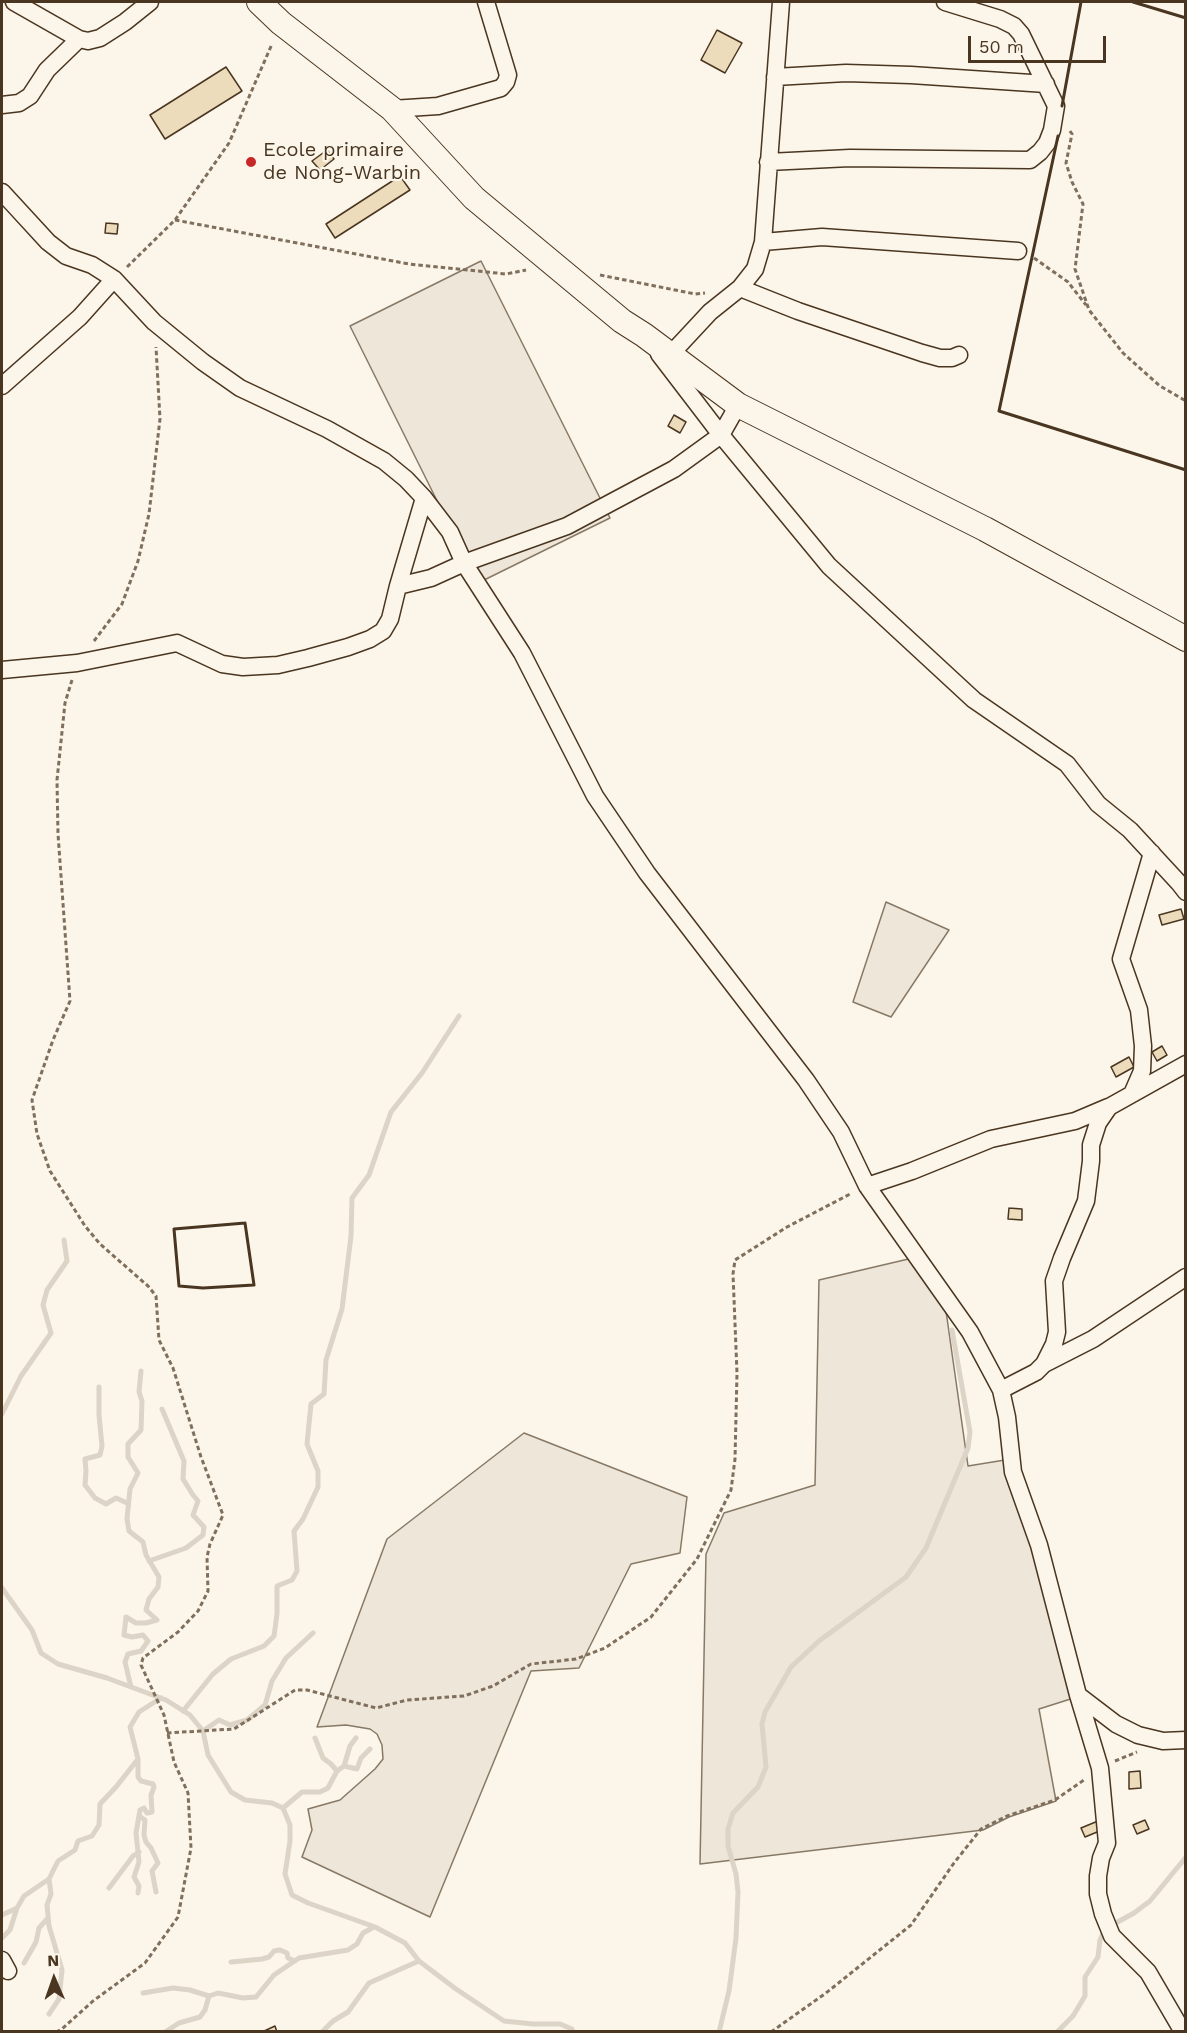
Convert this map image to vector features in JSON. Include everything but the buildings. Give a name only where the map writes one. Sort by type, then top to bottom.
[{"type":"street","points":[[14,2],[79,39],[88,41],[100,38],[150,2]]},
{"type":"street","points":[[260,2],[281,23],[392,109],[474,198],[622,321],[738,405],[985,529],[1185,639]]},
{"type":"street","points":[[392,109],[438,106],[501,88],[508,75],[486,2]]},
{"type":"street","points":[[670,355],[710,312],[740,288],[755,269],[763,242],[781,2]]},
{"type":"street","points":[[768,162],[850,158],[1030,160],[1047,143],[1056,105],[1021,34],[1014,26],[981,12],[945,2]]},
{"type":"street","points":[[2,105],[20,103],[30,96],[47,70],[79,39]]},
{"type":"street","points":[[776,77],[868,74],[1046,84]]},
{"type":"street","points":[[2,192],[48,242],[66,256],[92,265],[114,279],[154,322],[203,362],[240,388],[361,447],[392,467],[424,498],[450,532],[464,563],[522,653],[595,796],[647,873],[806,1080],[840,1132],[867,1186],[970,1332],[1001,1390],[1008,1417],[1013,1472],[1039,1545],[1078,1695],[1100,1768],[1107,1843],[1101,1858],[1098,1894],[1104,1914],[1112,1936],[1148,1972],[1183,2031]]},
{"type":"street","points":[[763,242],[822,237],[1018,251]]},
{"type":"street","points":[[2,386],[80,317],[114,279]]},
{"type":"street","points":[[740,288],[798,311],[922,353],[940,358],[959,356]]},
{"type":"street","points":[[644,335],[721,435],[830,566],[974,700],[1067,764],[1098,804],[1130,830],[1185,892]]},
{"type":"street","points":[[398,586],[431,578],[464,563],[567,526],[674,469],[721,435],[738,405]]},
{"type":"street","points":[[2,670],[77,663],[177,643],[222,664],[243,667],[309,658],[370,639],[383,631],[390,619],[424,498]]},
{"type":"street","points":[[1132,1094],[1142,1071],[1143,1046],[1138,1010],[1121,959],[1152,853]]},
{"type":"street","points":[[867,1186],[912,1171],[991,1139],[1075,1122],[1109,1107],[1185,1064]]},
{"type":"street","points":[[1044,1364],[1057,1332],[1054,1281],[1086,1201],[1091,1145],[1098,1122],[1109,1107]]},
{"type":"street","points":[[1001,1390],[1036,1371],[1044,1364],[1093,1339],[1185,1277]]},
{"type":"street","points":[[1078,1695],[1116,1724],[1138,1735],[1163,1741],[1185,1740]]},
{"type":"path","points":[[114,279],[175,220],[229,143],[281,23]]},
{"type":"path","points":[[1056,105],[1072,134],[1066,163],[1083,204],[1075,269],[1089,310]]},
{"type":"path","points":[[175,220],[409,264],[506,274],[553,264]]},
{"type":"path","points":[[1018,251],[1038,260],[1068,282],[1124,353],[1160,386],[1185,401]]},
{"type":"path","points":[[595,273],[695,294],[706,293]]},
{"type":"path","points":[[56,2031],[62,2029],[93,2001],[144,1963],[178,1917],[191,1848],[188,1793],[174,1762],[164,1715],[141,1665],[143,1658],[178,1632],[198,1611],[208,1591],[207,1557],[210,1544],[223,1515],[201,1458],[173,1368],[159,1340],[156,1296],[138,1276],[100,1244],[85,1226],[61,1189],[50,1171],[37,1134],[32,1100],[53,1040],[70,1001],[58,834],[57,780],[65,703],[77,663],[122,604],[138,561],[147,523],[160,419],[154,322]]},
{"type":"path","points":[[166,1733],[234,1729],[295,1690],[307,1690],[376,1708],[407,1700],[464,1696],[493,1686],[531,1664],[576,1659],[605,1648],[651,1617],[697,1559],[731,1490],[735,1459],[737,1373],[733,1274],[735,1260],[787,1227],[867,1186]]},
{"type":"path","points":[[771,2031],[826,1993],[911,1925],[954,1863],[981,1830],[1007,1816],[1055,1800],[1100,1768],[1163,1741]]},
{"type":"shaded area","points":[[481,261],[610,518],[478,583],[350,326]]},
{"type":"shaded area","points":[[886,902],[949,930],[891,1017],[853,1002]]},
{"type":"shaded area","points":[[917,1257],[945,1304],[968,1466],[1011,1459],[1080,1696],[1039,1709],[1056,1801],[1009,1817],[983,1830],[700,1864],[706,1554],[724,1513],[815,1485],[819,1280]]},
{"type":"shaded area","points":[[524,1433],[687,1497],[680,1553],[631,1564],[579,1668],[531,1671],[430,1917],[302,1857],[312,1830],[308,1809],[340,1800],[383,1759],[382,1745],[377,1734],[370,1729],[346,1725],[317,1727],[387,1539]]},
{"type":"waterway","points":[[183,1711],[213,1674],[231,1659],[264,1646],[274,1636],[277,1586],[292,1580],[297,1571],[294,1531],[303,1519],[318,1487],[318,1471],[307,1444],[311,1404],[324,1394],[326,1360],[342,1309],[351,1236],[352,1198],[369,1175],[391,1112],[422,1073],[459,1016]]},
{"type":"waterway","points":[[2,1414],[21,1376],[51,1333],[43,1305],[47,1290],[67,1261],[64,1240]]},
{"type":"waterway","points":[[719,2032],[729,1991],[736,1938],[738,1892],[736,1874],[728,1846],[728,1829],[733,1813],[758,1787],[766,1767],[762,1724],[765,1712],[791,1667],[819,1641],[906,1577],[926,1548],[968,1448],[970,1432],[952,1330]]},
{"type":"waterway","points":[[131,1687],[125,1662],[128,1654],[141,1651],[148,1641],[143,1635],[132,1637],[124,1635],[126,1617],[136,1623],[157,1620],[146,1610],[149,1599],[158,1587],[159,1577],[146,1555],[143,1542],[129,1531],[127,1519],[130,1489],[138,1473],[128,1457],[128,1444],[141,1430],[142,1401],[139,1392],[141,1371]]},
{"type":"waterway","points":[[99,1387],[102,1446],[100,1455],[85,1459],[85,1485],[95,1498],[106,1504],[116,1498],[127,1503]]},
{"type":"waterway","points":[[149,1561],[186,1548],[203,1535],[204,1527],[193,1515],[198,1501],[183,1479],[184,1461],[162,1409]]},
{"type":"waterway","points":[[2,1588],[32,1630],[41,1653],[58,1664],[107,1678],[166,1700],[190,1715],[203,1731],[208,1755],[231,1792],[245,1800],[272,1803],[283,1808],[290,1825],[285,1874],[292,1895],[375,1927],[405,1943],[419,1961],[504,2021],[560,2024],[572,2029],[573,2032]]},
{"type":"waterway","points":[[203,1731],[219,1720],[230,1725],[247,1720],[265,1705],[272,1681],[286,1658],[313,1633]]},
{"type":"waterway","points":[[2,1915],[17,1908],[24,1896],[49,1879],[58,1861],[75,1850],[78,1841],[92,1836],[99,1825],[100,1804],[138,1759],[130,1727],[139,1712],[161,1698]]},
{"type":"waterway","points":[[315,1738],[323,1758],[337,1771]]},
{"type":"waterway","points":[[283,1808],[302,1792],[320,1792],[328,1788],[337,1771],[344,1766],[350,1746],[356,1738]]},
{"type":"waterway","points":[[344,1766],[357,1769],[361,1758],[370,1749]]},
{"type":"waterway","points":[[138,1760],[138,1777],[141,1781],[153,1784],[154,1787],[151,1795],[152,1812],[147,1813],[144,1808],[140,1810],[136,1833],[139,1862],[134,1877],[139,1886],[138,1893]]},
{"type":"waterway","points":[[139,1816],[145,1820],[146,1842],[158,1863],[152,1871],[156,1892]]},
{"type":"waterway","points":[[109,1888],[133,1856],[139,1852]]},
{"type":"waterway","points":[[1057,2032],[1073,2016],[1085,1996],[1085,1977],[1098,1957],[1100,1940],[1105,1929],[1150,1901],[1186,1857]]},
{"type":"waterway","points":[[49,1879],[51,1894],[47,1905],[49,1926],[62,1970],[59,1999],[49,2014]]},
{"type":"waterway","points":[[2,1938],[10,1930],[17,1908]]},
{"type":"waterway","points":[[24,1963],[36,1942],[39,1928],[48,1918]]},
{"type":"waterway","points":[[165,2032],[179,2023],[200,2017],[205,2010],[209,1996],[218,1993],[243,1998],[256,1997],[274,1975],[299,1958],[348,1950],[357,1944],[363,1933],[374,1927]]},
{"type":"waterway","points":[[231,1962],[262,1959],[280,1950],[295,1961]]},
{"type":"waterway","points":[[322,2032],[333,2021],[348,2012],[369,1983],[419,1961]]},
{"type":"waterway","points":[[143,1993],[173,1988],[209,1996]]},
{"type":"wall","points":[[1062,106],[1081,2]]},
{"type":"wall","points":[[1133,2],[1186,18]]},
{"type":"wall","points":[[1058,136],[999,411],[1186,470]]},
{"type":"wall","points":[[245,1223],[254,1285],[203,1288],[179,1286],[174,1229],[245,1223]]},
{"type":"place","name":"Ecole primaire de Nong-Warbin","points":[[251,162]]}]
